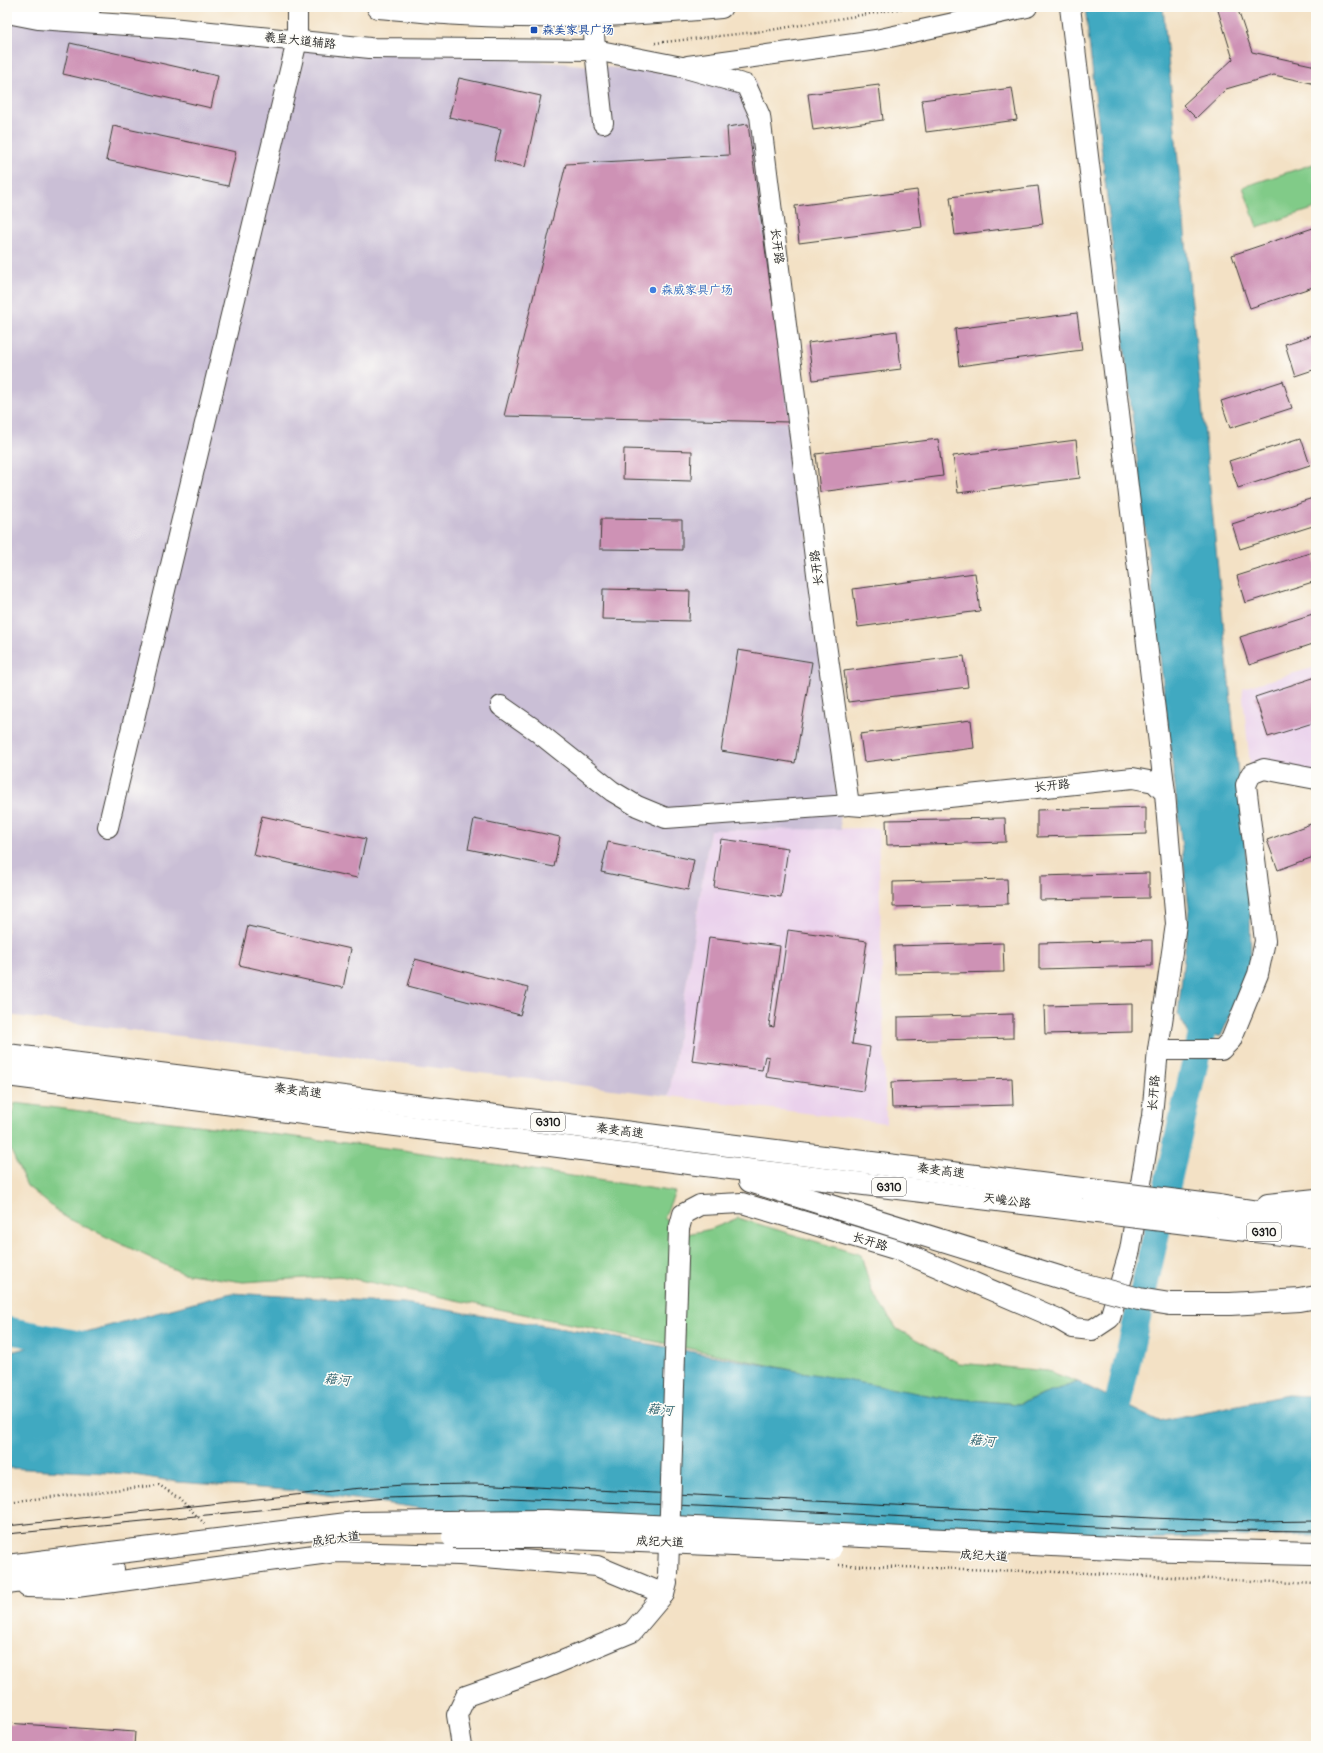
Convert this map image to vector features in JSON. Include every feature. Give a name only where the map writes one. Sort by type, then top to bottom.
[{"type":"main road","points":[[378,7],[593,16],[721,7]]},
{"type":"main road","name":"秦麦高速","points":[[7,1055],[1226,1207]]},
{"type":"main road","name":"秦麦高速","points":[[7,1075],[697,1164]]},
{"type":"main road","points":[[697,1164],[1078,1283],[1139,1299],[1170,1304],[1230,1304],[1300,1300],[1316,1297]]},
{"type":"main road","name":"天巉公路","points":[[697,1164],[1316,1238]]},
{"type":"main road","points":[[1226,1207],[1316,1200]]},
{"type":"main road","name":"G310","points":[[1226,1207],[1316,1221]]},
{"type":"main road","name":"成纪大道","points":[[7,1583],[112,1561],[355,1523],[546,1521],[1135,1549],[1316,1553]]},
{"type":"main road","name":"成纪大道","points":[[7,1566],[112,1561],[359,1536],[545,1537],[800,1547],[1134,1564],[1316,1567]]},
{"type":"street","points":[[78,7],[92,7]]},
{"type":"street","points":[[108,827],[297,41],[297,7]]},
{"type":"street","points":[[682,66],[876,40],[1027,7]]},
{"type":"street","points":[[1070,7],[1165,793]]},
{"type":"street","name":"羲皇大道辅路","points":[[7,13],[38,19],[171,28],[370,48],[595,50]]},
{"type":"street","points":[[593,16],[603,123]]},
{"type":"street","name":"长开路","points":[[595,50],[682,66],[746,85],[760,116],[823,623],[849,805],[862,806],[1133,778],[1154,782],[1165,793],[1176,924],[1158,1050],[1152,1116],[1130,1250],[1110,1318],[1092,1330],[1072,1328],[1056,1318],[898,1250],[742,1203],[700,1205],[683,1214],[678,1229],[668,1575],[664,1594]]},
{"type":"street","points":[[501,706],[534,729],[612,791],[637,806],[666,818],[849,805]]},
{"type":"street","points":[[1158,1050],[1222,1050],[1231,1040],[1258,974],[1265,941],[1246,785],[1251,774],[1264,769],[1316,779]]},
{"type":"street","points":[[7,1586],[69,1588],[336,1552],[460,1555],[597,1566],[664,1594],[632,1632],[543,1669],[466,1696],[457,1715],[462,1746]]},
{"type":"path","points":[[649,44],[764,31],[910,7]]},
{"type":"path","points":[[7,1502],[159,1485],[179,1498],[207,1526]]},
{"type":"path","points":[[837,1565],[1088,1573],[1316,1584]]},
{"type":"shaded area","points":[[7,15],[756,80],[841,829],[710,830],[669,1096],[7,1015]]},
{"type":"shaded area","points":[[1316,667],[1316,776],[1250,765],[1242,688]]},
{"type":"shaded area","points":[[878,828],[886,1123],[669,1096],[710,830]]},
{"type":"green space","points":[[1316,163],[1316,208],[1257,227],[1243,187]]},
{"type":"green space","points":[[15,1103],[403,1150],[675,1192],[664,1218],[687,1234],[711,1229],[738,1218],[861,1255],[872,1292],[897,1329],[959,1363],[1048,1371],[1078,1382],[1018,1404],[938,1397],[826,1377],[340,1276],[243,1282],[182,1273],[65,1217],[27,1186],[7,1142]]},
{"type":"water","points":[[1085,7],[1163,7],[1250,896],[1251,970],[1221,1036],[1191,1037],[1178,1015],[1189,909]]},
{"type":"water","points":[[231,1293],[404,1303],[601,1335],[938,1397],[1018,1404],[1078,1382],[1159,1421],[1287,1395],[1316,1396],[1316,1535],[1085,1540],[467,1515],[299,1491],[177,1482],[128,1474],[7,1468],[7,1353]]},
{"type":"building","points":[[1217,7],[1237,7],[1252,52],[1316,66],[1316,84],[1274,75],[1226,89],[1196,118],[1183,105],[1233,59]]},
{"type":"building","points":[[70,43],[218,76],[211,108],[63,74]]},
{"type":"building","points":[[459,78],[541,96],[525,167],[494,160],[501,129],[449,117]]},
{"type":"building","points":[[879,85],[883,120],[813,130],[808,94]]},
{"type":"building","points":[[1012,88],[1017,120],[926,132],[922,100]]},
{"type":"building","name":"森威家具广场","points":[[748,124],[789,422],[504,416],[566,164],[729,155],[727,127]]},
{"type":"building","points":[[113,126],[236,152],[228,186],[106,160]]},
{"type":"building","points":[[1038,186],[1043,224],[955,235],[950,197]]},
{"type":"building","points":[[917,190],[922,227],[799,243],[795,206]]},
{"type":"building","points":[[1316,227],[1316,286],[1250,308],[1232,255]]},
{"type":"building","points":[[1077,313],[1082,350],[959,366],[955,329]]},
{"type":"building","points":[[897,331],[901,369],[813,380],[808,343]]},
{"type":"building","points":[[1316,334],[1316,369],[1295,376],[1285,344]]},
{"type":"building","points":[[1283,381],[1292,408],[1230,428],[1221,401]]},
{"type":"building","points":[[1301,438],[1310,465],[1238,488],[1229,461]]},
{"type":"building","points":[[938,439],[943,476],[820,492],[816,454]]},
{"type":"building","points":[[1076,440],[1080,478],[958,493],[953,456]]},
{"type":"building","points":[[624,449],[692,451],[691,481],[623,479]]},
{"type":"building","points":[[1316,497],[1316,525],[1240,549],[1232,524]]},
{"type":"building","points":[[601,519],[682,520],[682,550],[600,549]]},
{"type":"building","points":[[1316,551],[1316,581],[1245,603],[1237,576]]},
{"type":"building","points":[[975,573],[980,611],[858,627],[853,589]]},
{"type":"building","points":[[603,589],[690,591],[689,621],[602,619]]},
{"type":"building","points":[[1316,613],[1316,643],[1249,665],[1240,637]]},
{"type":"building","points":[[738,650],[812,662],[795,763],[721,751]]},
{"type":"building","points":[[964,656],[968,687],[848,702],[844,671]]},
{"type":"building","points":[[1316,677],[1316,722],[1268,737],[1255,697]]},
{"type":"building","points":[[971,720],[974,748],[864,762],[860,734]]},
{"type":"building","points":[[1146,807],[1146,834],[1037,837],[1037,810]]},
{"type":"building","points":[[262,816],[366,839],[357,878],[253,855]]},
{"type":"building","points":[[1005,818],[1006,842],[887,845],[886,820]]},
{"type":"building","points":[[474,819],[560,837],[554,867],[468,849]]},
{"type":"building","points":[[1316,822],[1316,856],[1278,870],[1267,840]]},
{"type":"building","points":[[721,839],[788,848],[781,897],[714,887]]},
{"type":"building","points":[[608,842],[694,860],[688,890],[601,872]]},
{"type":"building","points":[[1149,873],[1149,898],[1040,900],[1040,876]]},
{"type":"building","points":[[1007,879],[1008,904],[893,907],[893,882]]},
{"type":"building","points":[[248,926],[351,949],[343,988],[239,965]]},
{"type":"building","points":[[788,930],[867,941],[852,1044],[870,1047],[863,1091],[766,1077],[769,1057],[765,1056],[762,1070],[692,1061],[709,937],[780,946],[769,1026],[774,1027]]},
{"type":"building","points":[[1152,940],[1152,966],[1039,969],[1039,943]]},
{"type":"building","points":[[1003,943],[1004,972],[895,974],[894,946]]},
{"type":"building","points":[[415,959],[528,988],[520,1015],[408,986]]},
{"type":"building","points":[[1132,1004],[1132,1032],[1045,1034],[1044,1006]]},
{"type":"building","points":[[1013,1014],[1013,1038],[898,1041],[898,1017]]},
{"type":"building","points":[[1012,1078],[1013,1105],[892,1108],[891,1082]]},
{"type":"building","points":[[7,1723],[135,1732],[134,1746],[7,1746]]},
{"type":"waterway","points":[[1110,1438],[1209,1001]]},
{"type":"waterway","name":"藉河","points":[[7,1330],[94,1347]]},
{"type":"tram line","points":[[7,1526],[350,1489],[403,1485],[476,1484],[1152,1518],[1252,1522],[1316,1521]]},
{"type":"tram line","points":[[7,1534],[385,1498],[462,1496],[720,1507],[1133,1529],[1316,1531]]},
{"type":"place","name":"森美家具广场","points":[[534,30]]},
{"type":"place","name":"森威家具广场","points":[[653,290]]}]
